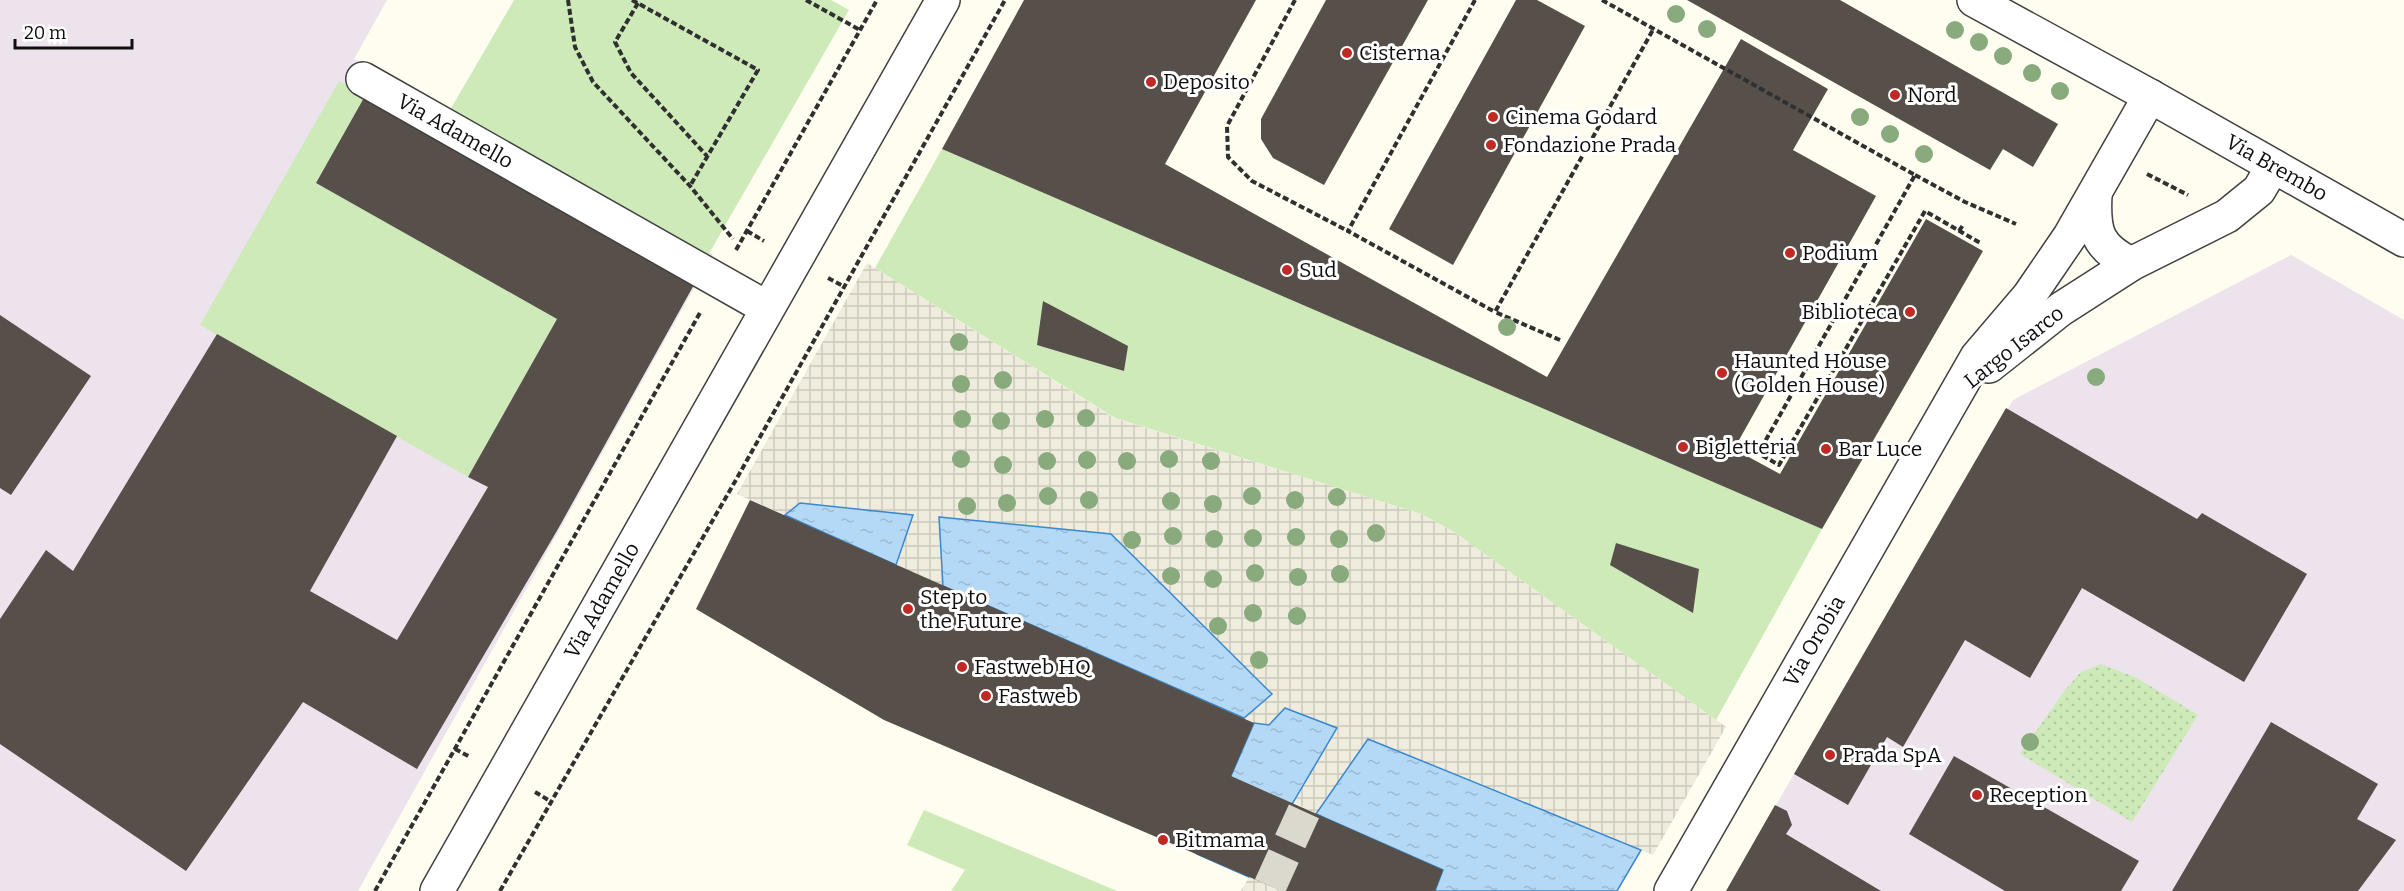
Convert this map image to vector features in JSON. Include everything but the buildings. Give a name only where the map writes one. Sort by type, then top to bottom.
[{"type":"street","name":"Via Adamello","points":[[437,891],[943,0]]},
{"type":"street","name":"Via Brembo","points":[[1974,0],[2150,96],[2404,240]]},
{"type":"street","name":"Via Adamello","points":[[363,79],[767,308]]},
{"type":"street","name":"Largo Isarco","points":[[1956,392],[1977,357],[2029,296],[2070,236],[2150,96]]},
{"type":"street","name":"Largo Isarco","points":[[1956,392],[2040,324],[2131,264],[2227,216],[2259,190],[2273,166]]},
{"type":"street","points":[[2095,195],[2094,217],[2102,245],[2116,257],[2131,264]]},
{"type":"street","name":"Via Orobia","points":[[1671,891],[1956,392]]},
{"type":"path","points":[[568,0],[575,47],[592,82],[690,186],[733,239]]},
{"type":"path","points":[[632,0],[758,70],[690,186]]},
{"type":"path","points":[[806,0],[860,30]]},
{"type":"path","points":[[375,891],[877,0]]},
{"type":"path","points":[[500,891],[737,478],[831,306],[1005,0]]},
{"type":"path","points":[[1295,0],[1227,126],[1228,157],[1252,180],[1495,312],[1560,340]]},
{"type":"path","points":[[1348,231],[1475,0]]},
{"type":"path","points":[[1602,0],[1916,176],[1965,202],[2016,224]]},
{"type":"path","points":[[638,3],[615,42],[631,73],[707,156]]},
{"type":"path","points":[[1495,312],[1654,28]]},
{"type":"path","points":[[2138,169],[2190,196]]},
{"type":"path","points":[[1758,454],[1916,176]]},
{"type":"path","points":[[1739,442],[1779,465],[1925,211],[1982,244]]},
{"type":"path","points":[[1959,231],[1963,225]]},
{"type":"shaded area","points":[[0,0],[387,0],[354,59],[713,254],[358,891],[0,891]]},
{"type":"shaded area","points":[[2291,255],[2404,320],[2404,891],[1726,891],[2013,400]]},
{"type":"shaded area","points":[[867,263],[1114,418],[1421,514],[1454,532],[1726,727],[1653,855],[1369,739],[1316,814],[1293,802],[1336,728],[1269,725],[1254,723],[1244,718],[1271,694],[939,518],[943,586],[896,565],[913,515],[800,503],[785,515],[737,494]]},
{"type":"shaded area","points":[[1249,877],[1270,886],[1282,891],[1241,891]]},
{"type":"green space","points":[[514,0],[831,0],[849,10],[707,257],[450,110]]},
{"type":"green space","points":[[339,81],[365,96],[316,183],[557,319],[468,477],[200,325]]},
{"type":"green space","points":[[942,149],[1822,529],[1716,720],[1454,532],[1421,514],[1115,418],[875,268]]},
{"type":"green space","points":[[2101,664],[2137,678],[2198,715],[2132,822],[2020,754],[2065,690],[2081,672]]},
{"type":"green space","points":[[924,810],[1117,891],[951,891],[965,870],[907,845]]},
{"type":"water","points":[[800,503],[913,515],[896,565],[785,515]]},
{"type":"water","points":[[939,517],[1111,534],[1272,694],[1244,718],[943,586]]},
{"type":"water","points":[[1285,708],[1337,728],[1249,877],[1197,854],[1254,723],[1269,725]]},
{"type":"water","points":[[1368,739],[1641,850],[1617,891],[1435,891],[1443,870],[1316,814]]},
{"type":"tunnel","points":[[1270,886],[1305,809]]},
{"type":"place","name":"Cisterna","points":[[1347,53]]},
{"type":"place","name":"Deposito","points":[[1151,82]]},
{"type":"place","name":"Nord","points":[[1895,95]]},
{"type":"place","name":"Cinema Godard","points":[[1493,117]]},
{"type":"place","name":"Fondazione Prada","points":[[1491,145]]},
{"type":"place","name":"Podium","points":[[1790,253]]},
{"type":"place","name":"Sud","points":[[1287,270]]},
{"type":"place","name":"Biblioteca","points":[[1910,312]]},
{"type":"place","name":"Haunted House (Golden House)","points":[[1722,373]]},
{"type":"place","name":"Bigletteria","points":[[1683,447]]},
{"type":"place","name":"Bar Luce","points":[[1826,449]]},
{"type":"place","name":"Step to the Future","points":[[908,609]]},
{"type":"place","name":"Fastweb HQ","points":[[962,667]]},
{"type":"place","name":"Fastweb","points":[[986,696]]},
{"type":"place","name":"Prada SpA","points":[[1830,755]]},
{"type":"place","name":"Reception","points":[[1977,795]]},
{"type":"place","name":"Bitmama","points":[[1163,840]]}]
